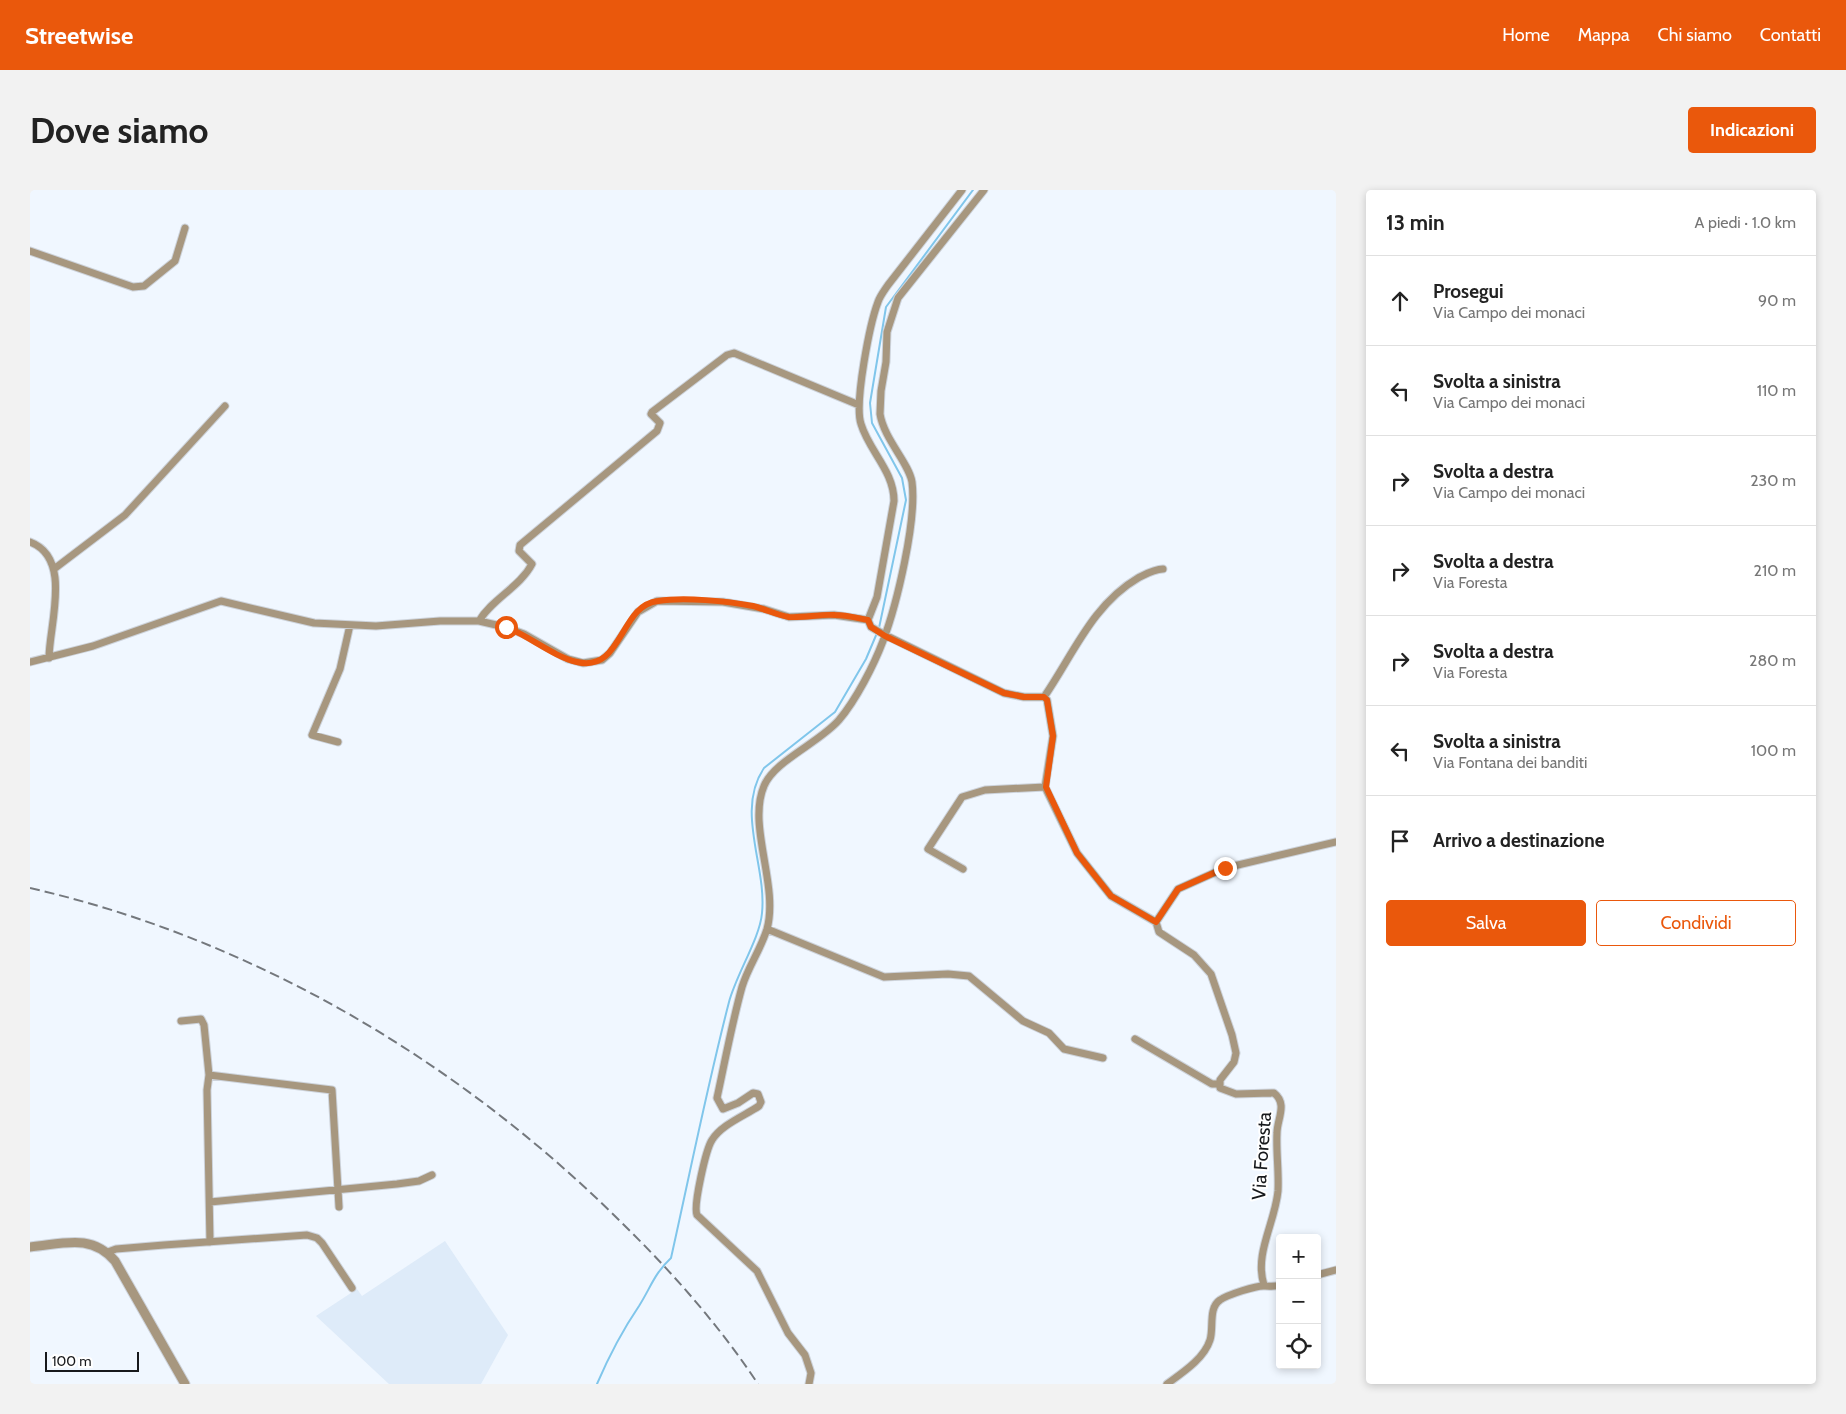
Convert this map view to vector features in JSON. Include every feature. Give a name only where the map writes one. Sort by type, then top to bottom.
[{"type":"street","points":[[870,624],[886,554],[894,487],[863,428],[859,404],[872,323],[878,300],[962,190]]},
{"type":"street","points":[[809,1384],[811,1373],[805,1355],[788,1333],[757,1271],[697,1215],[695,1210],[711,1141],[720,1132],[759,1106],[761,1102],[758,1094],[753,1093],[738,1103],[723,1109],[717,1098],[742,985],[767,929],[770,902],[760,810],[764,787],[775,770],[815,742],[841,718],[866,675],[883,635],[907,547],[912,514],[912,480],[888,437],[880,414],[889,320],[898,298],[984,190]]},
{"type":"street","points":[[30,251],[133,287],[144,286],[175,261],[186,228]]},
{"type":"street","points":[[479,621],[507,590],[528,571],[532,564],[519,551],[520,545],[657,431],[660,423],[651,414],[652,412],[727,356],[734,353],[859,404]]},
{"type":"street","points":[[54,570],[124,514],[225,406]]},
{"type":"street","points":[[30,542],[45,550],[54,570],[56,614],[49,642],[48,658]]},
{"type":"street","points":[[1044,697],[1094,617],[1126,585],[1147,573],[1163,569]]},
{"type":"street","points":[[30,662],[93,646],[221,601],[314,623],[350,625],[479,621],[506,627],[524,634],[568,660],[583,663],[602,660],[610,653],[638,612],[657,601],[723,602],[757,607],[789,617],[834,614],[870,624],[883,635],[1004,693],[1024,697],[1044,697]]},
{"type":"street","points":[[338,742],[312,735],[340,669],[350,625]]},
{"type":"street","points":[[1044,697],[1047,700],[1053,736],[1046,787],[1077,853],[1111,896],[1156,922],[1159,932],[1194,955],[1211,974],[1232,1035],[1236,1053],[1234,1062],[1219,1084],[1212,1084],[1134,1039]]},
{"type":"street","points":[[963,869],[928,849],[962,797],[985,790],[1046,787]]},
{"type":"street","points":[[1156,922],[1178,889],[1225,868],[1336,842]]},
{"type":"street","points":[[767,929],[884,977],[948,974],[970,976],[1023,1021],[1049,1033],[1064,1049],[1103,1058]]},
{"type":"street","points":[[181,1021],[201,1020],[204,1024],[209,1075],[207,1090],[210,1242]]},
{"type":"street","points":[[209,1075],[332,1090],[339,1207]]},
{"type":"street","name":"Via Foresta","points":[[1219,1084],[1222,1089],[1236,1094],[1274,1093],[1279,1098],[1282,1108],[1277,1130],[1278,1193],[1267,1240],[1260,1258],[1260,1273],[1264,1285]]},
{"type":"street","points":[[210,1202],[397,1184],[419,1181],[432,1176]]},
{"type":"street","points":[[108,1252],[116,1249],[302,1234],[312,1236],[322,1243],[352,1288]]},
{"type":"street","points":[[30,1247],[81,1242],[96,1245],[108,1252],[116,1262],[185,1384]]},
{"type":"street","points":[[1321,1274],[1336,1270]]},
{"type":"street","points":[[1167,1384],[1200,1357],[1210,1341],[1214,1309],[1219,1300],[1264,1285],[1276,1286]]},
{"type":"shaded area","points":[[445,1241],[508,1335],[481,1384],[389,1384],[316,1316],[357,1289],[362,1296]]},
{"type":"waterway","points":[[879,628],[906,500],[902,478],[872,423],[870,403],[886,307],[973,190]]},
{"type":"waterway","points":[[597,1384],[627,1325],[657,1275],[671,1258],[729,1002],[732,991],[753,945],[760,923],[762,895],[752,820],[752,802],[756,785],[764,768],[835,712],[866,659],[877,633]]},
{"type":"railway","points":[[30,888],[113,910],[194,939],[272,974],[348,1014],[422,1059],[492,1109],[558,1164],[621,1222],[694,1299],[758,1384]]},
{"type":"route","points":[[506,627],[524,634],[568,660],[583,663],[602,660],[610,653],[638,612],[652,602],[657,601],[723,602],[743,604],[789,617],[834,614],[868,620],[871,627],[885,636],[1004,693],[1024,697],[1044,697],[1047,700],[1053,736],[1046,787],[1077,853],[1111,896],[1156,922],[1178,889],[1225,868]]}]
